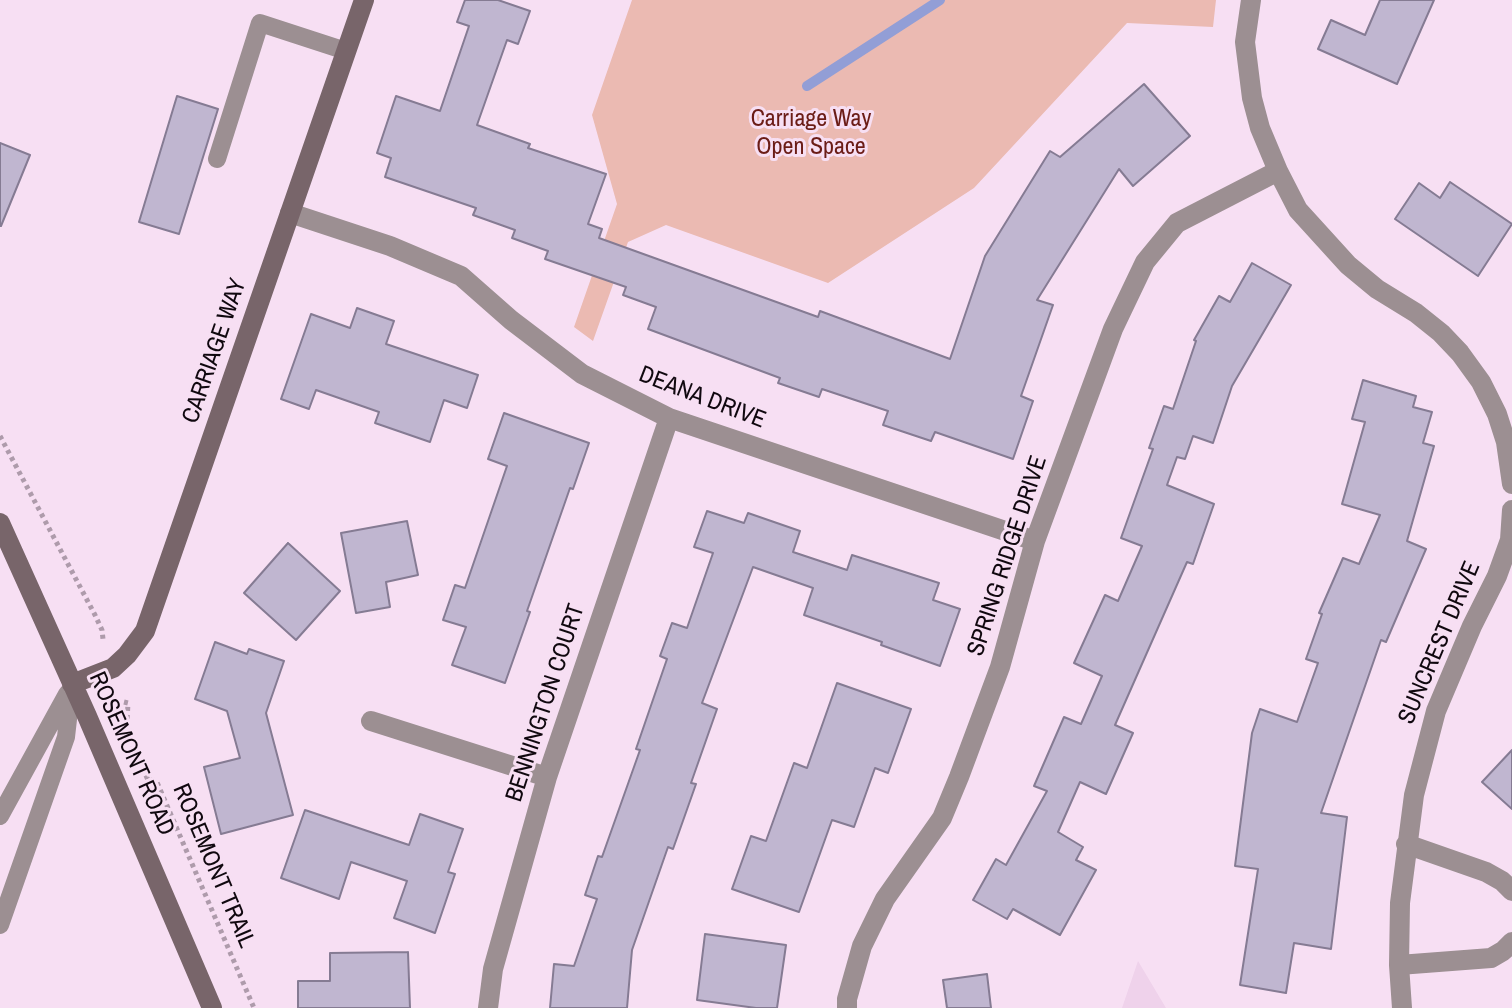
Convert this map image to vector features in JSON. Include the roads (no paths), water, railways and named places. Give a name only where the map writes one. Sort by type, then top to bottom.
[{"type":"street","name":"CARRIAGE WAY","points":[[72,684],[113,668],[145,631],[364,0]]},
{"type":"street","points":[[1251,0],[1245,42],[1246,67],[1260,128],[1298,210],[1348,265],[1377,289],[1416,313],[1460,353],[1481,382],[1497,414],[1509,456],[1512,484]]},
{"type":"street","name":"SPRING RIDGE DRIVE","points":[[847,1008],[862,946],[885,899],[942,818],[959,777],[1000,667],[1035,541],[1113,329],[1145,262],[1177,223],[1278,171]]},
{"type":"street","name":"DEANA DRIVE","points":[[290,213],[388,245],[461,276],[511,320],[582,374],[669,418],[1035,541]]},
{"type":"street","name":"BENNINGTON COURT","points":[[488,1008],[493,969],[547,777],[669,418]]},
{"type":"street","name":"SUNCREST DRIVE","points":[[1402,1008],[1399,965],[1406,844],[1414,795],[1436,711],[1511,540],[1512,510]]},
{"type":"street","name":"ROSEMONT ROAD","points":[[0,523],[212,1008]]},
{"type":"street","points":[[371,721],[547,777]]},
{"type":"street","points":[[1406,844],[1486,872],[1512,891]]},
{"type":"street","points":[[1399,965],[1491,958],[1512,942]]},
{"type":"lane","points":[[217,159],[260,23],[346,51]]},
{"type":"lane","points":[[0,816],[72,684]]},
{"type":"lane","points":[[0,925],[66,737],[72,684]]},
{"type":"waterway","points":[[807,86],[940,0]]},
{"type":"park label","name":"Carriage Way Open Space","points":[[811,134]]}]
